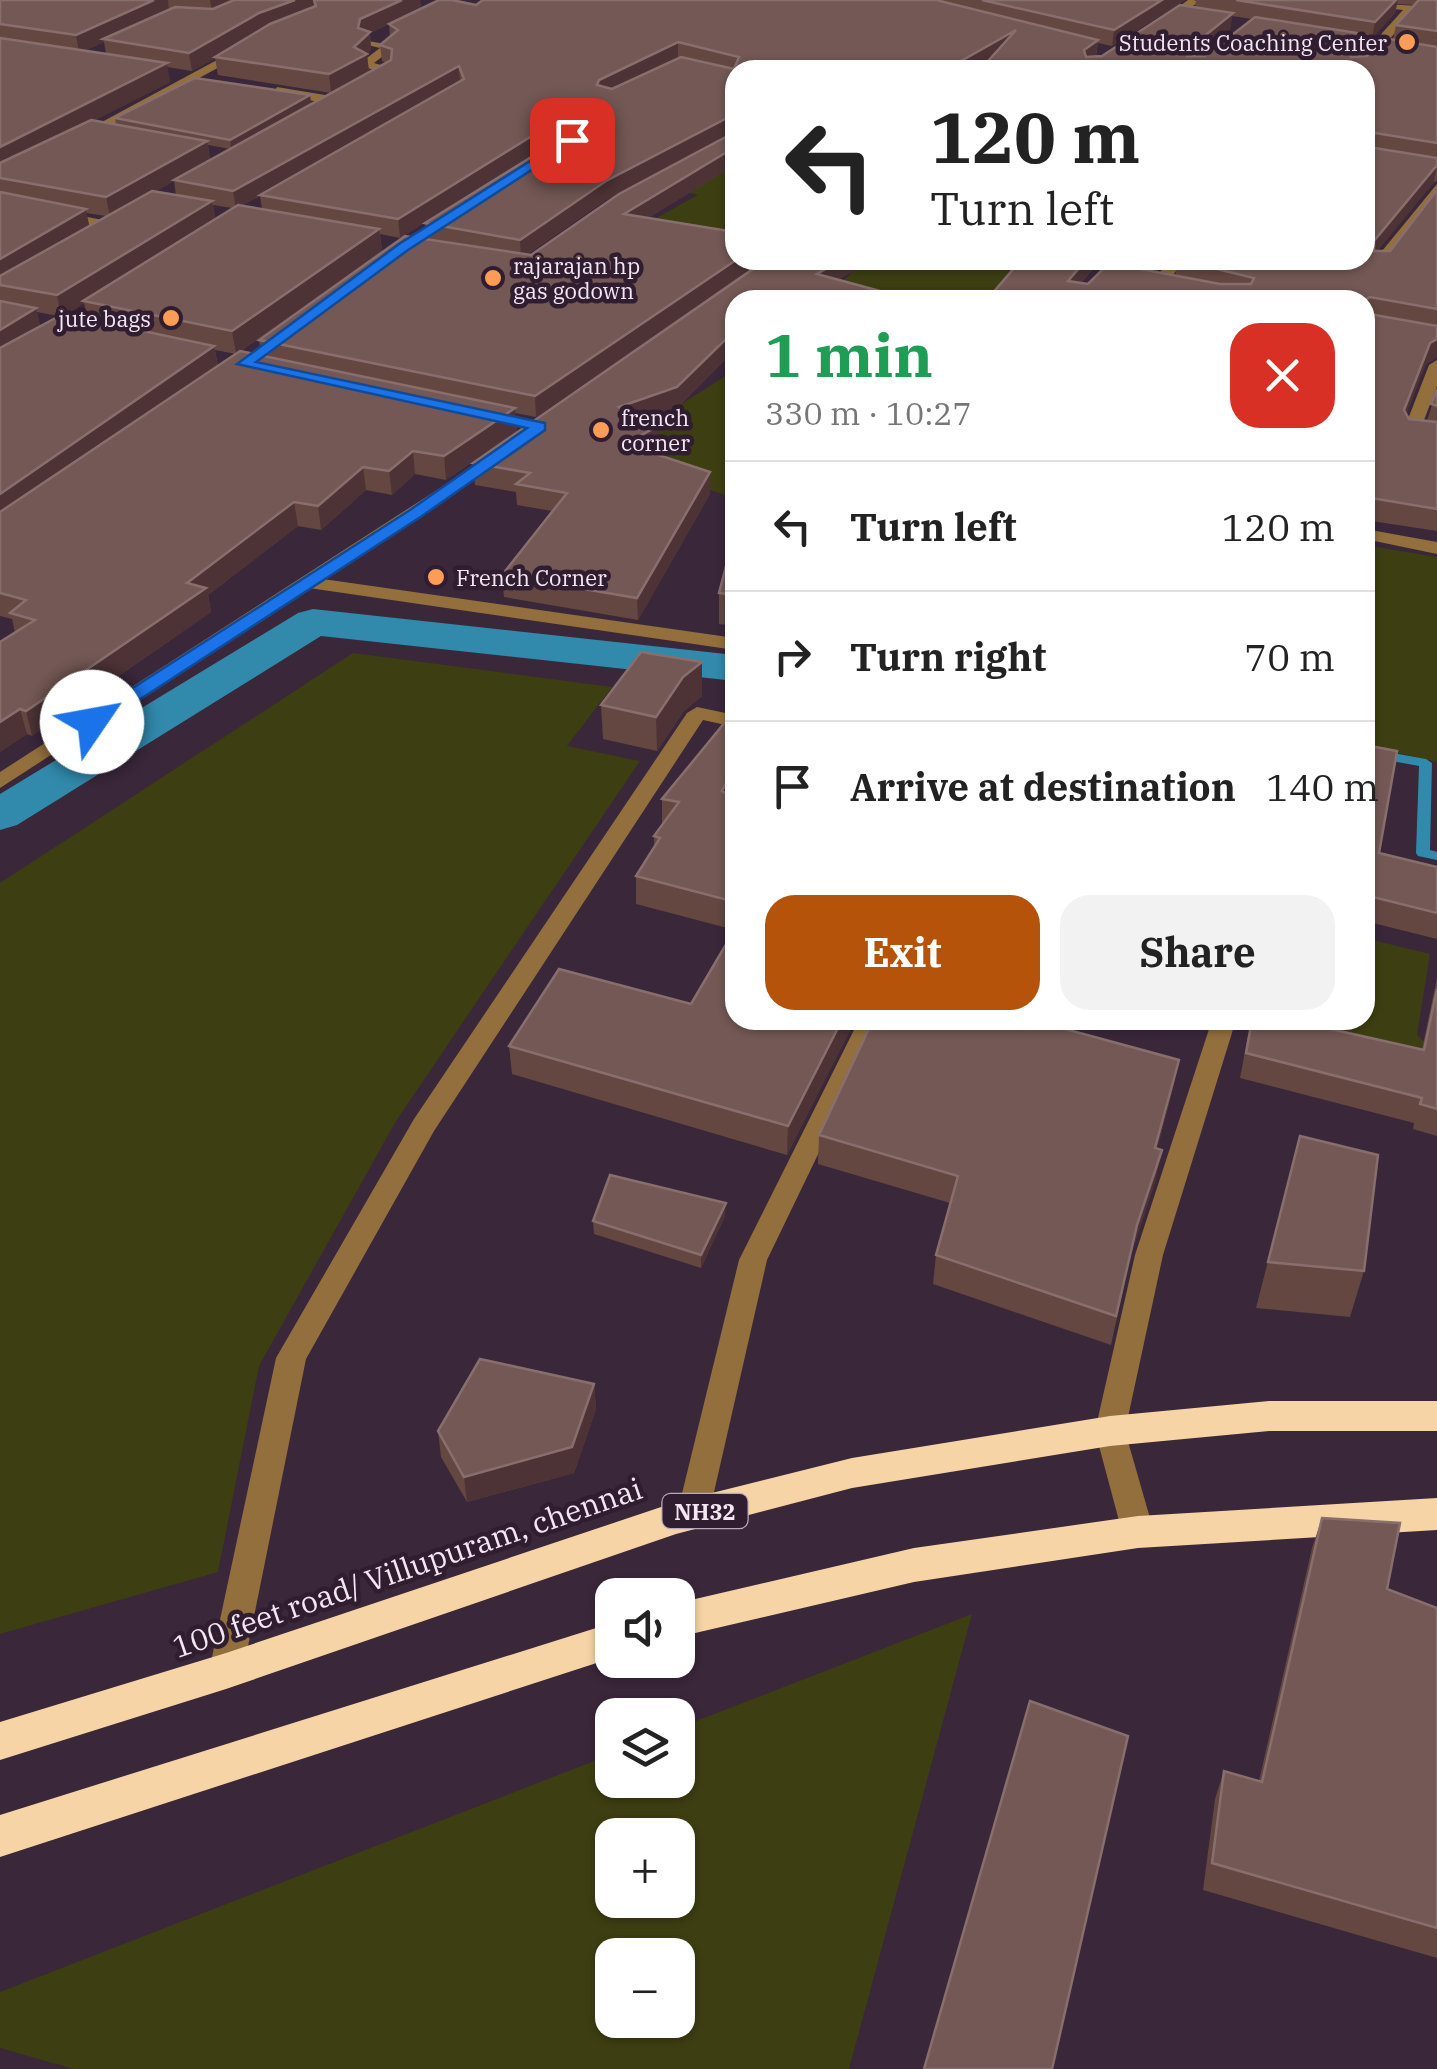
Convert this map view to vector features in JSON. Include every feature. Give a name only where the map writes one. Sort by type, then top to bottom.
[{"type":"highway","name":"100 feet road/ Villupuram, chennai","points":[[0,1741],[226,1671],[693,1514],[852,1472],[1110,1431],[1269,1416],[1437,1416]]},
{"type":"highway","points":[[695,1616],[914,1565],[1138,1532],[1437,1514]]},
{"type":"highway","points":[[0,1836],[595,1646]]},
{"type":"street","points":[[1146,34],[1195,0]]},
{"type":"street","points":[[1320,0],[1437,10]]},
{"type":"street","points":[[1363,60],[1412,9]]},
{"type":"street","points":[[1177,14],[1194,17]]},
{"type":"street","points":[[320,110],[387,71],[366,64],[390,46],[367,42],[384,34]]},
{"type":"street","points":[[1322,37],[1437,56]]},
{"type":"street","points":[[62,146],[253,45]]},
{"type":"street","points":[[158,72],[214,81]]},
{"type":"street","points":[[266,90],[337,101]]},
{"type":"street","points":[[93,131],[110,134]]},
{"type":"street","points":[[1378,265],[1437,188]]},
{"type":"street","points":[[0,204],[120,222],[97,236]]},
{"type":"street","points":[[1139,280],[1166,285],[1174,270]]},
{"type":"street","points":[[1437,365],[1411,432],[1437,436]]},
{"type":"street","points":[[0,782],[524,438]]},
{"type":"street","points":[[1375,536],[1437,548]]},
{"type":"street","points":[[308,582],[725,643]]},
{"type":"street","points":[[226,1671],[291,1358],[424,1126],[697,714],[725,719]]},
{"type":"street","points":[[693,1514],[753,1260],[866,1030]]},
{"type":"street","points":[[1138,1532],[1110,1431],[1149,1255],[1221,1030]]},
{"type":"shaded area","points":[[725,164],[725,245],[649,222],[698,195],[662,185]]},
{"type":"shaded area","points":[[838,270],[1023,270],[1004,290],[841,290],[838,284],[851,274]]},
{"type":"shaded area","points":[[725,376],[725,495],[638,467],[668,447],[639,431]]},
{"type":"shaded area","points":[[1375,547],[1437,557],[1437,762],[1375,747]]},
{"type":"shaded area","points":[[353,653],[612,687],[567,746],[640,761],[396,1121],[259,1366],[218,1572],[0,1634],[0,883]]},
{"type":"shaded area","points":[[1375,940],[1430,954],[1417,1035],[1437,1054],[1289,1039],[1292,1030],[1375,1030]]},
{"type":"shaded area","points":[[972,1614],[849,2069],[74,2069],[0,2048],[0,1992],[595,1761],[595,1798],[695,1798],[695,1721]]},
{"type":"building","points":[[0,0],[154,0],[76,35],[0,24]]},
{"type":"building","points":[[234,0],[295,0],[259,13],[189,53],[103,39],[175,7],[213,9]]},
{"type":"building","points":[[314,0],[402,0],[360,19],[358,28],[370,32],[354,47],[367,54],[329,74],[215,57],[270,24],[316,6]]},
{"type":"building","points":[[439,0],[476,5],[483,0],[936,0],[1098,40],[1084,50],[1086,57],[1102,56],[1180,5],[1233,13],[1187,50],[1187,56],[1205,56],[1255,17],[1364,34],[1348,51],[1351,57],[1367,56],[1384,38],[1437,47],[1437,143],[1375,133],[1375,60],[989,60],[1016,30],[963,60],[738,60],[739,57],[678,42],[599,80],[597,85],[612,89],[681,57],[725,67],[725,119],[606,181],[520,240],[425,223],[578,128],[579,117],[564,116],[398,219],[260,195],[464,79],[459,66],[233,191],[174,180],[391,60],[392,49],[380,45],[398,30],[389,24]]},
{"type":"building","points":[[982,0],[1162,0],[1114,30]]},
{"type":"building","points":[[1236,0],[1396,0],[1375,22]]},
{"type":"building","points":[[1419,0],[1437,0],[1437,31],[1396,25]]},
{"type":"building","points":[[0,38],[167,63],[0,147]]},
{"type":"building","points":[[195,78],[310,95],[230,140],[115,118]]},
{"type":"building","points":[[91,120],[207,141],[106,197],[0,178],[0,163]]},
{"type":"building","points":[[725,137],[725,153],[624,214],[725,230],[725,267],[535,396],[259,340],[405,236],[531,255],[619,194]]},
{"type":"building","points":[[1375,148],[1437,158],[1437,165],[1375,240]]},
{"type":"building","points":[[1437,190],[1437,309],[1375,298],[1375,290],[995,290],[1012,270],[1077,270],[1068,281],[1088,284],[1102,270],[1146,270],[1220,284],[1251,284],[1254,278],[1221,270],[1375,270],[1375,251],[1390,251]]},
{"type":"building","points":[[152,191],[212,201],[57,295],[0,285],[0,276]]},
{"type":"building","points":[[0,192],[86,209],[0,259]]},
{"type":"building","points":[[238,205],[379,229],[232,331],[83,301]]},
{"type":"building","points":[[752,270],[824,270],[817,274],[876,290],[725,290],[725,340],[677,387],[619,407],[658,426],[625,444],[710,472],[637,598],[502,575],[567,493],[516,484],[530,473],[473,463]]},
{"type":"building","points":[[0,301],[36,308],[0,330]]},
{"type":"building","points":[[63,314],[214,346],[0,494],[0,348]]},
{"type":"building","points":[[1375,315],[1437,326],[1437,339],[1430,343],[1404,410],[1409,419],[1437,422],[1437,509],[1375,499]]},
{"type":"building","points":[[240,351],[515,408],[444,456],[413,451],[389,471],[363,467],[318,506],[294,502],[187,583],[206,588],[26,711],[20,709],[0,722],[0,642],[35,620],[10,613],[26,600],[0,593],[0,512]]},
{"type":"building","points":[[725,570],[725,594],[719,593]]},
{"type":"building","points":[[641,652],[702,662],[683,677],[656,717],[601,705]]},
{"type":"building","points":[[725,722],[725,899],[636,876],[660,838],[654,836],[679,802],[662,799]]},
{"type":"building","points":[[1375,747],[1397,751],[1379,853],[1437,867],[1437,913],[1375,898]]},
{"type":"building","points":[[725,946],[725,1030],[837,1030],[788,1126],[509,1046],[559,969],[691,1004]]},
{"type":"building","points":[[1437,989],[1437,1109],[1420,1104],[1422,1098],[1246,1053],[1250,1030],[1335,1030],[1424,1050]]},
{"type":"building","points":[[868,1030],[1069,1030],[1179,1060],[1155,1148],[1162,1150],[1137,1225],[1116,1316],[936,1255],[958,1176],[819,1135]]},
{"type":"building","points":[[1300,1136],[1378,1155],[1364,1271],[1268,1262]]},
{"type":"building","points":[[610,1175],[726,1203],[701,1255],[593,1221]]},
{"type":"building","points":[[480,1359],[594,1384],[572,1447],[464,1477],[438,1431]]},
{"type":"building","points":[[1322,1518],[1400,1523],[1387,1589],[1437,1608],[1437,1928],[1212,1863],[1224,1771],[1262,1782]]},
{"type":"building","points":[[1030,1701],[1128,1736],[1052,2069],[924,2069]]},
{"type":"waterway","points":[[0,815],[313,622],[725,667]]},
{"type":"waterway","points":[[1375,754],[1426,763],[1423,853],[1437,856]]},
{"type":"place","name":"Students Coaching Center","points":[[1407,42]]},
{"type":"place","name":"rajarajan hp gas godown","points":[[493,278]]},
{"type":"place","name":"jute bags","points":[[171,318]]},
{"type":"place","name":"french corner","points":[[601,430]]},
{"type":"place","name":"French Corner","points":[[436,577]]},
{"type":"route","points":[[92,722],[416,513],[540,426],[244,364],[403,247],[572,140]]}]
